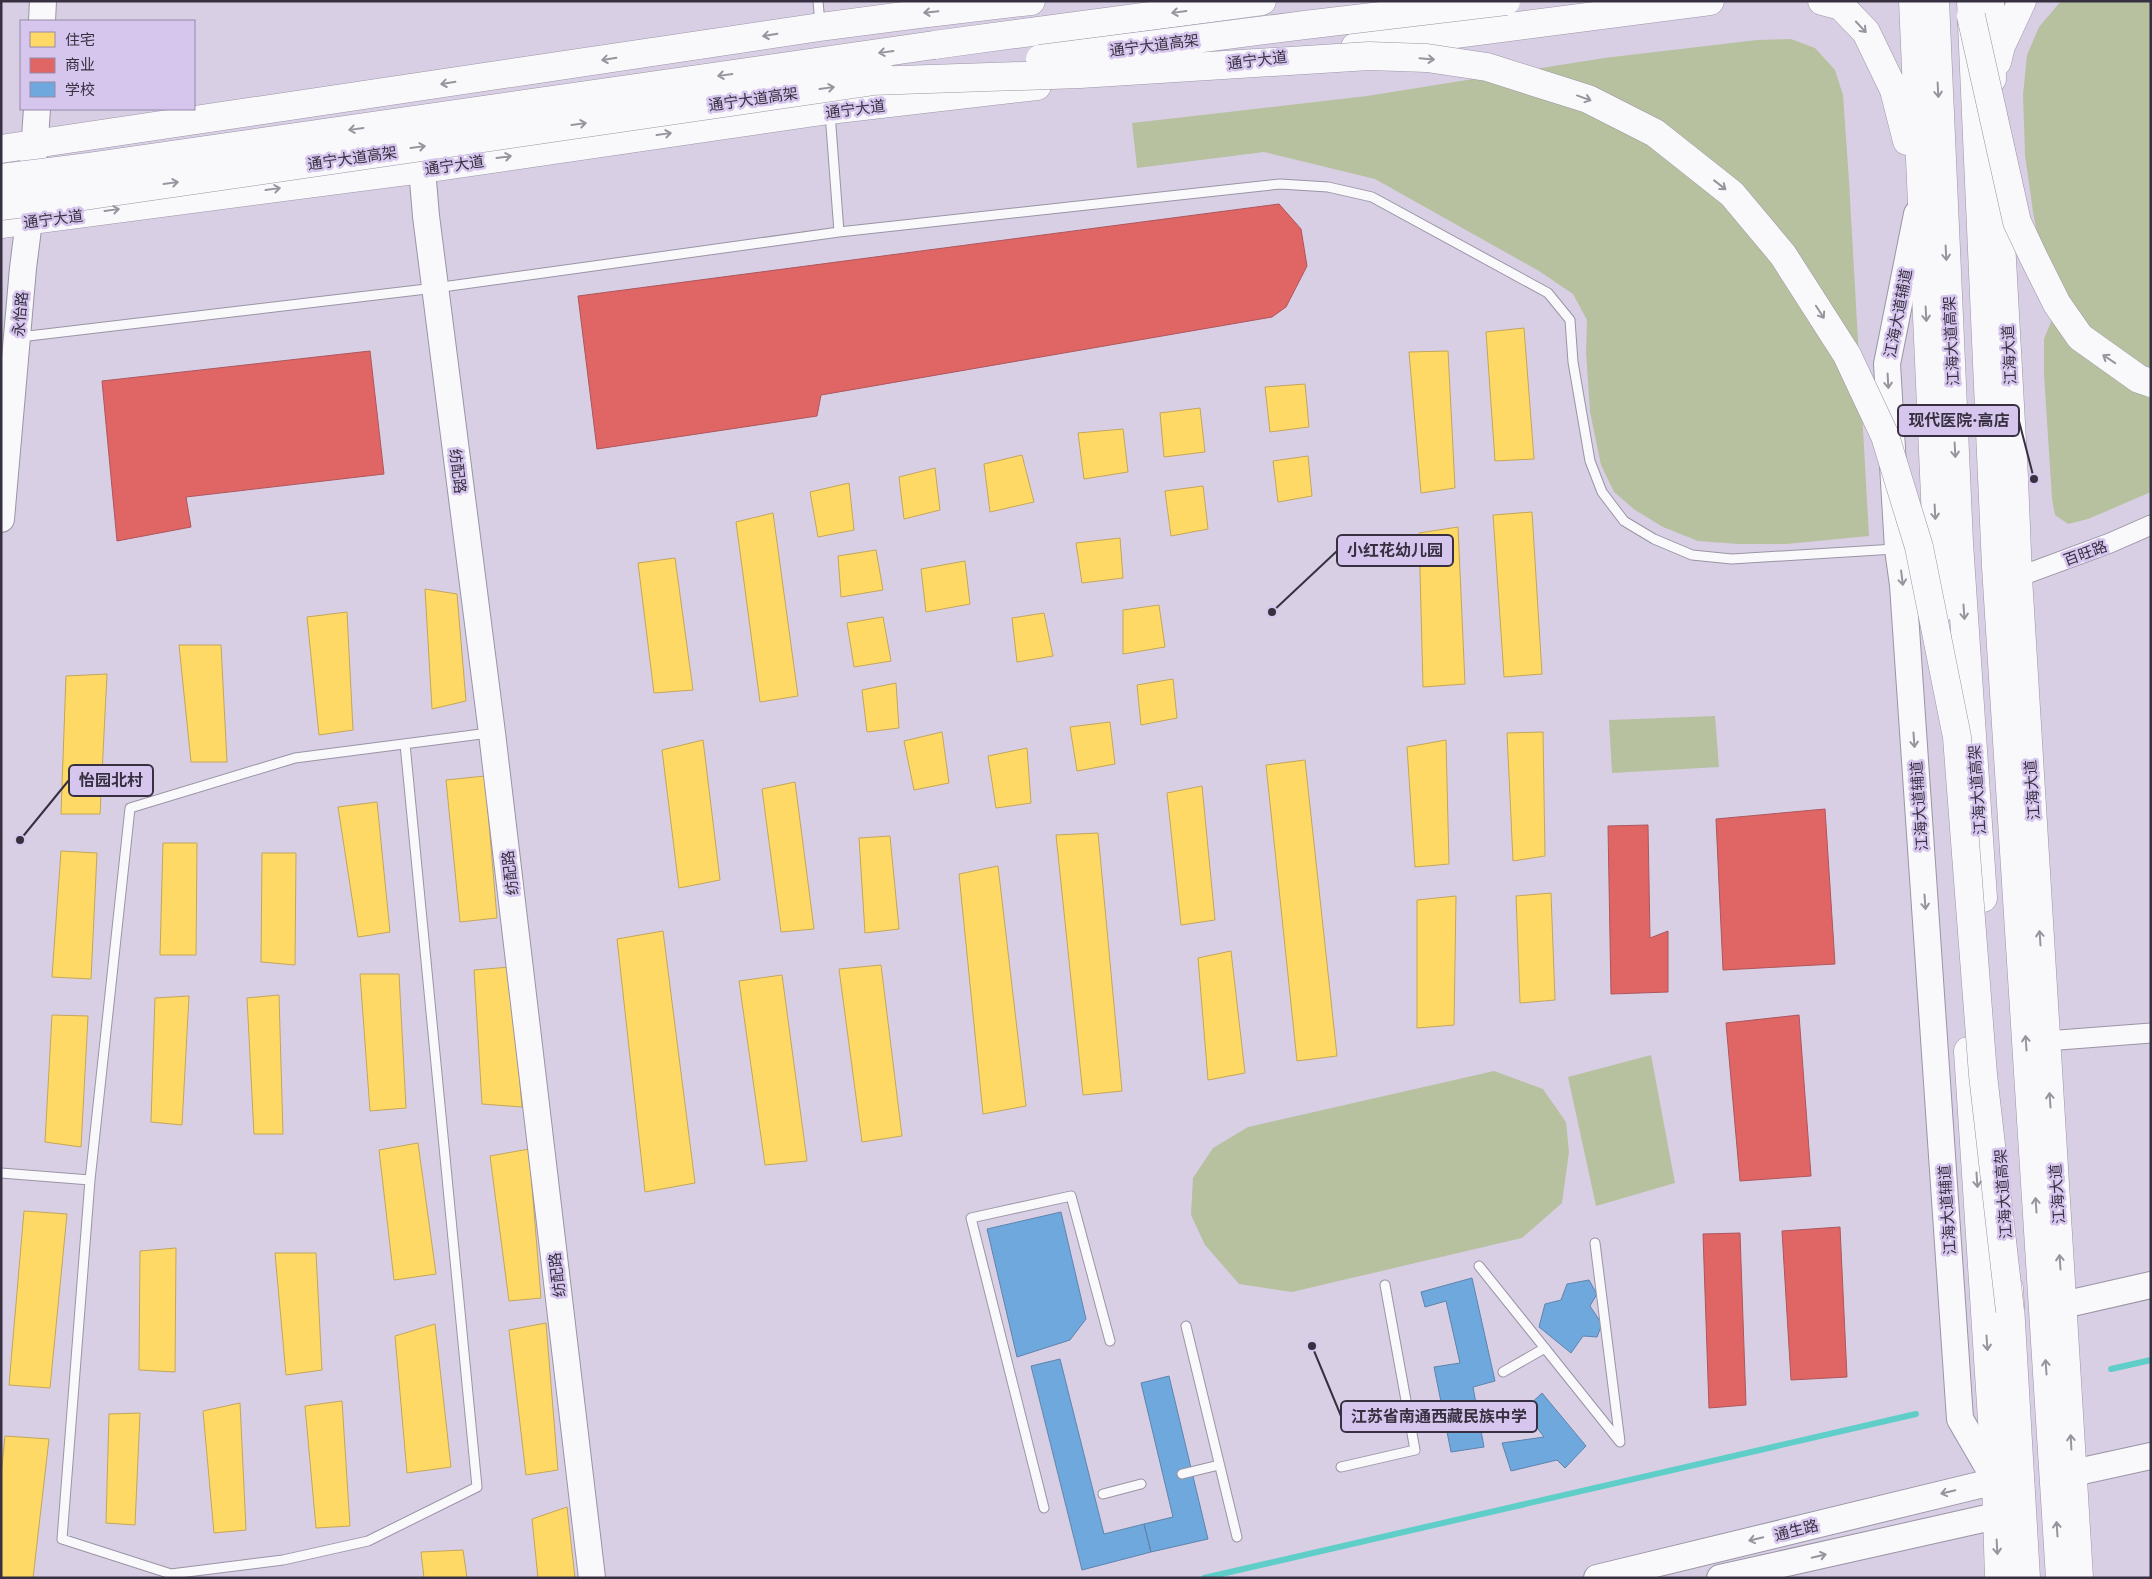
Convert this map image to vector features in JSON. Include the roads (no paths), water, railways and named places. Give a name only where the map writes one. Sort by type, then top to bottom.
[{"type":"main road","points":[[1,149],[35,145],[819,14],[919,14],[1031,1]]},
{"type":"main road","points":[[934,45],[1097,7],[1139,1]]},
{"type":"main road","name":"通宁大道高架","points":[[1,178],[99,166],[934,45],[1262,1]]},
{"type":"main road","name":"通宁大道高架","points":[[1,206],[101,194],[871,81],[1506,1]]},
{"type":"main road","name":"通宁大道","points":[[1,224],[422,169],[829,110],[1445,36],[1710,1]]},
{"type":"main road","points":[[1822,1],[1841,6],[1866,32],[1894,90],[1921,196]]},
{"type":"main road","points":[[1913,1],[1936,548],[1996,1481],[1999,1578]]},
{"type":"main road","name":"江海大道高架","points":[[1935,1],[1959,543],[2026,1578]]},
{"type":"main road","points":[[1992,83],[2001,46],[2022,1]]},
{"type":"main road","points":[[1977,6],[2017,222],[2057,304],[2080,337],[2139,379],[2151,383]]},
{"type":"main road","points":[[1977,6],[1996,566],[2060,1578]]},
{"type":"main road","name":"江海大道","points":[[1977,6],[1992,83],[2014,468],[2018,577],[2079,1578]]},
{"type":"main road","points":[[871,81],[1090,73],[1369,56],[1427,58],[1487,67],[1588,100],[1655,134],[1732,194],[1782,255],[1847,355],[1885,436],[1918,547],[1957,737],[1983,1075],[2010,1311]]},
{"type":"street","points":[[42,20],[43,1]]},
{"type":"street","name":"永怡路","points":[[1,519],[29,221],[37,110]]},
{"type":"street","name":"纺配路","points":[[422,169],[426,216],[492,733],[592,1578]]},
{"type":"street","name":"江海大道辅道","points":[[1921,196],[1887,364],[1898,549],[1903,585],[1960,1419],[1996,1481]]},
{"type":"street","name":"百旺路","points":[[2018,577],[2110,543],[2151,525]]},
{"type":"street","points":[[2046,1040],[2151,1033]]},
{"type":"street","points":[[2063,1305],[2151,1285]]},
{"type":"street","points":[[2073,1473],[2151,1456]]},
{"type":"street","name":"通生路","points":[[1597,1578],[1996,1481]]},
{"type":"street","name":"通生路","points":[[1720,1578],[1996,1516]]},
{"type":"lane","points":[[829,110],[840,232]]},
{"type":"lane","points":[[17,338],[435,288],[840,232],[1280,184],[1328,187],[1372,197],[1548,293],[1570,320],[1573,362],[1590,461],[1602,492],[1624,521],[1654,539],[1692,555],[1732,559],[1898,549]]},
{"type":"lane","points":[[405,744],[477,1487],[368,1541],[283,1560],[171,1574],[62,1539],[90,1180],[130,808],[294,758],[492,733]]},
{"type":"lane","points":[[1,1173],[90,1180]]},
{"type":"lane","points":[[1044,1508],[971,1218],[1071,1196],[1110,1342]]},
{"type":"lane","points":[[1479,1266],[1620,1442],[1595,1243]]},
{"type":"lane","points":[[1341,1467],[1415,1450],[1385,1285]]},
{"type":"lane","points":[[1186,1326],[1237,1537]]},
{"type":"lane","points":[[1503,1372],[1545,1348]]},
{"type":"lane","points":[[1182,1474],[1219,1465]]},
{"type":"lane","points":[[1103,1494],[1141,1484]]},
{"type":"waterway","points":[[2111,1369],[2151,1360]]},
{"type":"waterway","points":[[1204,1578],[1916,1414]]},
{"type":"place","name":"现代医院·高店","points":[[2034,479]]},
{"type":"place","name":"小红花幼儿园","points":[[1272,612]]},
{"type":"place","name":"怡园北村","points":[[20,840]]},
{"type":"place","name":"江苏省南通西藏民族中学","points":[[1312,1346]]}]
